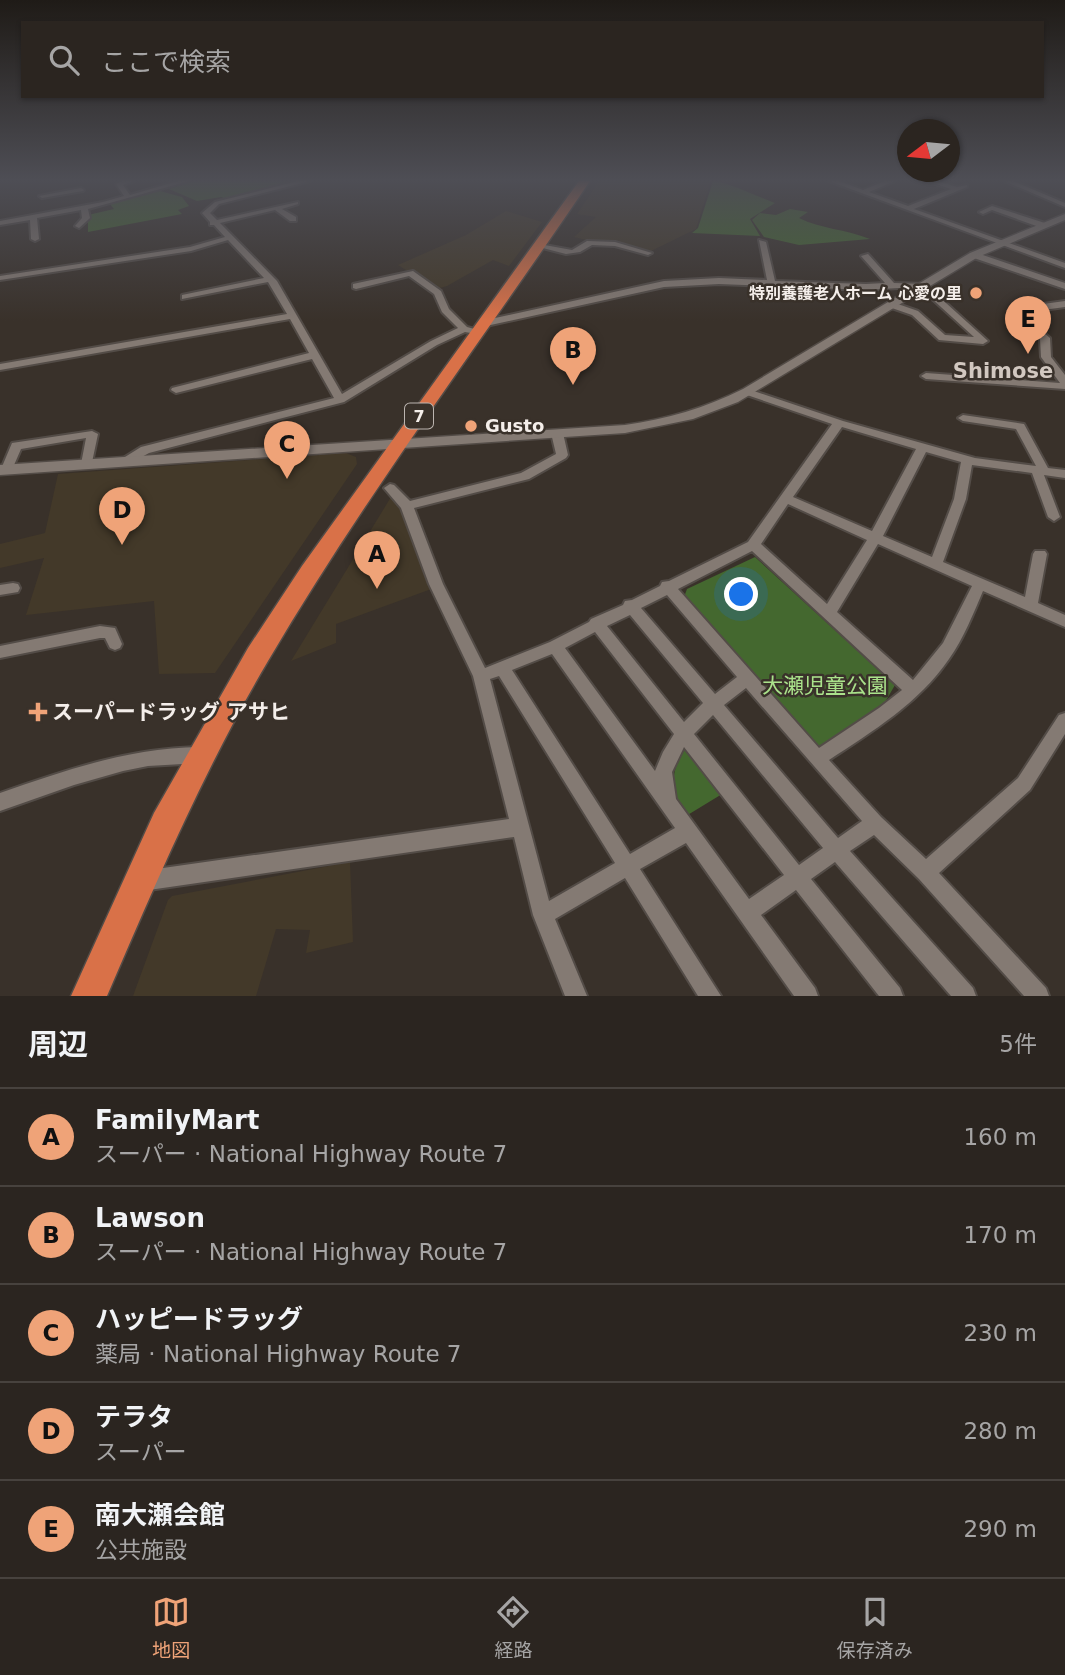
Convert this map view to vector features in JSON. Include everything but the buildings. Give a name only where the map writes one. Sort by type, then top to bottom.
[{"type":"highway","name":"7","points":[[89,996],[138,881],[200,755],[288,607],[476,328],[552,227]]},
{"type":"street","points":[[34,227],[35,239]]},
{"type":"street","points":[[217,227],[269,279],[340,400]]},
{"type":"street","points":[[961,227],[1065,267]]},
{"type":"street","points":[[4,470],[398,445],[663,424],[714,409],[748,392],[974,255],[1041,227]]},
{"type":"street","points":[[0,278],[191,249],[228,238]]},
{"type":"street","points":[[762,242],[771,281]]},
{"type":"street","points":[[539,246],[568,254],[582,250],[590,243],[615,244],[648,253]]},
{"type":"street","points":[[974,255],[1065,286]]},
{"type":"street","points":[[865,256],[891,285]]},
{"type":"street","points":[[356,286],[410,273],[438,293],[445,310],[476,328]]},
{"type":"street","points":[[185,297],[269,279]]},
{"type":"street","points":[[129,460],[145,450],[340,400],[410,356],[476,328],[664,284],[771,281],[866,287],[922,286],[984,341],[942,338],[915,313],[892,305]]},
{"type":"street","points":[[1065,304],[1014,311],[1045,338],[1046,357],[1065,384]]},
{"type":"street","points":[[1054,306],[1065,313]]},
{"type":"street","points":[[0,367],[292,316]]},
{"type":"street","points":[[176,390],[314,355]]},
{"type":"street","points":[[926,376],[1065,384]]},
{"type":"street","points":[[748,392],[839,423],[967,460],[1065,474]]},
{"type":"street","points":[[963,418],[1020,426],[1041,471],[1054,517]]},
{"type":"street","points":[[481,676],[555,646],[667,586],[753,545],[839,423]]},
{"type":"street","points":[[407,506],[526,477],[562,455],[556,433]]},
{"type":"street","points":[[4,470],[16,446],[92,434],[87,464]]},
{"type":"street","points":[[828,615],[875,538],[922,448]]},
{"type":"street","points":[[936,564],[960,499],[967,460]]},
{"type":"street","points":[[390,488],[407,506],[436,584],[481,676],[542,915],[576,996]]},
{"type":"street","points":[[787,499],[1065,621]]},
{"type":"street","points":[[753,545],[913,690]]},
{"type":"street","points":[[1030,605],[1040,554]]},
{"type":"street","points":[[817,759],[887,713],[913,690],[944,655],[980,583]]},
{"type":"street","points":[[667,586],[746,680],[875,823],[926,872],[1032,994]]},
{"type":"street","points":[[630,605],[836,849],[965,996]]},
{"type":"street","points":[[596,623],[892,996]]},
{"type":"street","points":[[0,652],[100,632],[110,632],[115,644]]},
{"type":"street","points":[[555,646],[807,996]]},
{"type":"street","points":[[502,668],[710,996]]},
{"type":"street","points":[[667,803],[662,774],[684,733],[714,702],[746,680]]},
{"type":"street","points":[[926,872],[1024,784],[1065,720]]},
{"type":"street","points":[[0,802],[81,772],[131,760],[162,755],[200,755]]},
{"type":"street","points":[[748,912],[875,823]]},
{"type":"street","points":[[138,881],[518,827]]},
{"type":"street","points":[[542,915],[626,864],[688,831]]},
{"type":"shaded area","points":[[479,227],[538,227],[509,266],[493,260],[447,286],[436,289],[398,265]]},
{"type":"shaded area","points":[[584,227],[696,227],[651,251],[613,241],[590,241],[574,237]]},
{"type":"shaded area","points":[[346,453],[356,457],[357,464],[215,673],[159,674],[154,601],[26,615],[44,558],[0,568],[0,544],[45,533],[58,474]]},
{"type":"shaded area","points":[[391,497],[405,513],[434,588],[336,624],[336,643],[291,661]]},
{"type":"shaded area","points":[[350,862],[353,942],[306,953],[310,930],[276,929],[256,996],[133,996],[168,900],[172,896]]},
{"type":"green space","points":[[88,227],[112,227],[88,232]]},
{"type":"green space","points":[[755,227],[760,236],[692,233],[698,228]]},
{"type":"green space","points":[[757,227],[827,227],[870,239],[799,245],[764,237]]},
{"type":"green space","name":"大瀬児童公園","points":[[755,557],[895,685],[884,704],[817,750],[684,597],[687,589]]},
{"type":"green space","points":[[689,743],[727,791],[686,816],[676,796],[674,779],[678,762]]},
{"type":"place","name":"特別養護老人ホーム 心愛の里","points":[[976,293]]},
{"type":"place","name":"南大瀬会館","points":[[1028,354]]},
{"type":"place","name":"Lawson","points":[[573,385]]},
{"type":"place","name":"Gusto","points":[[471,426]]},
{"type":"place","name":"ハッピードラッグ","points":[[287,479]]},
{"type":"place","name":"テラタ","points":[[122,545]]},
{"type":"place","name":"FamilyMart","points":[[377,589]]},
{"type":"place","name":"スーパードラッグ アサヒ","points":[[38,712]]},
{"type":"district","name":"Shimose","points":[[1003,371]]}]
